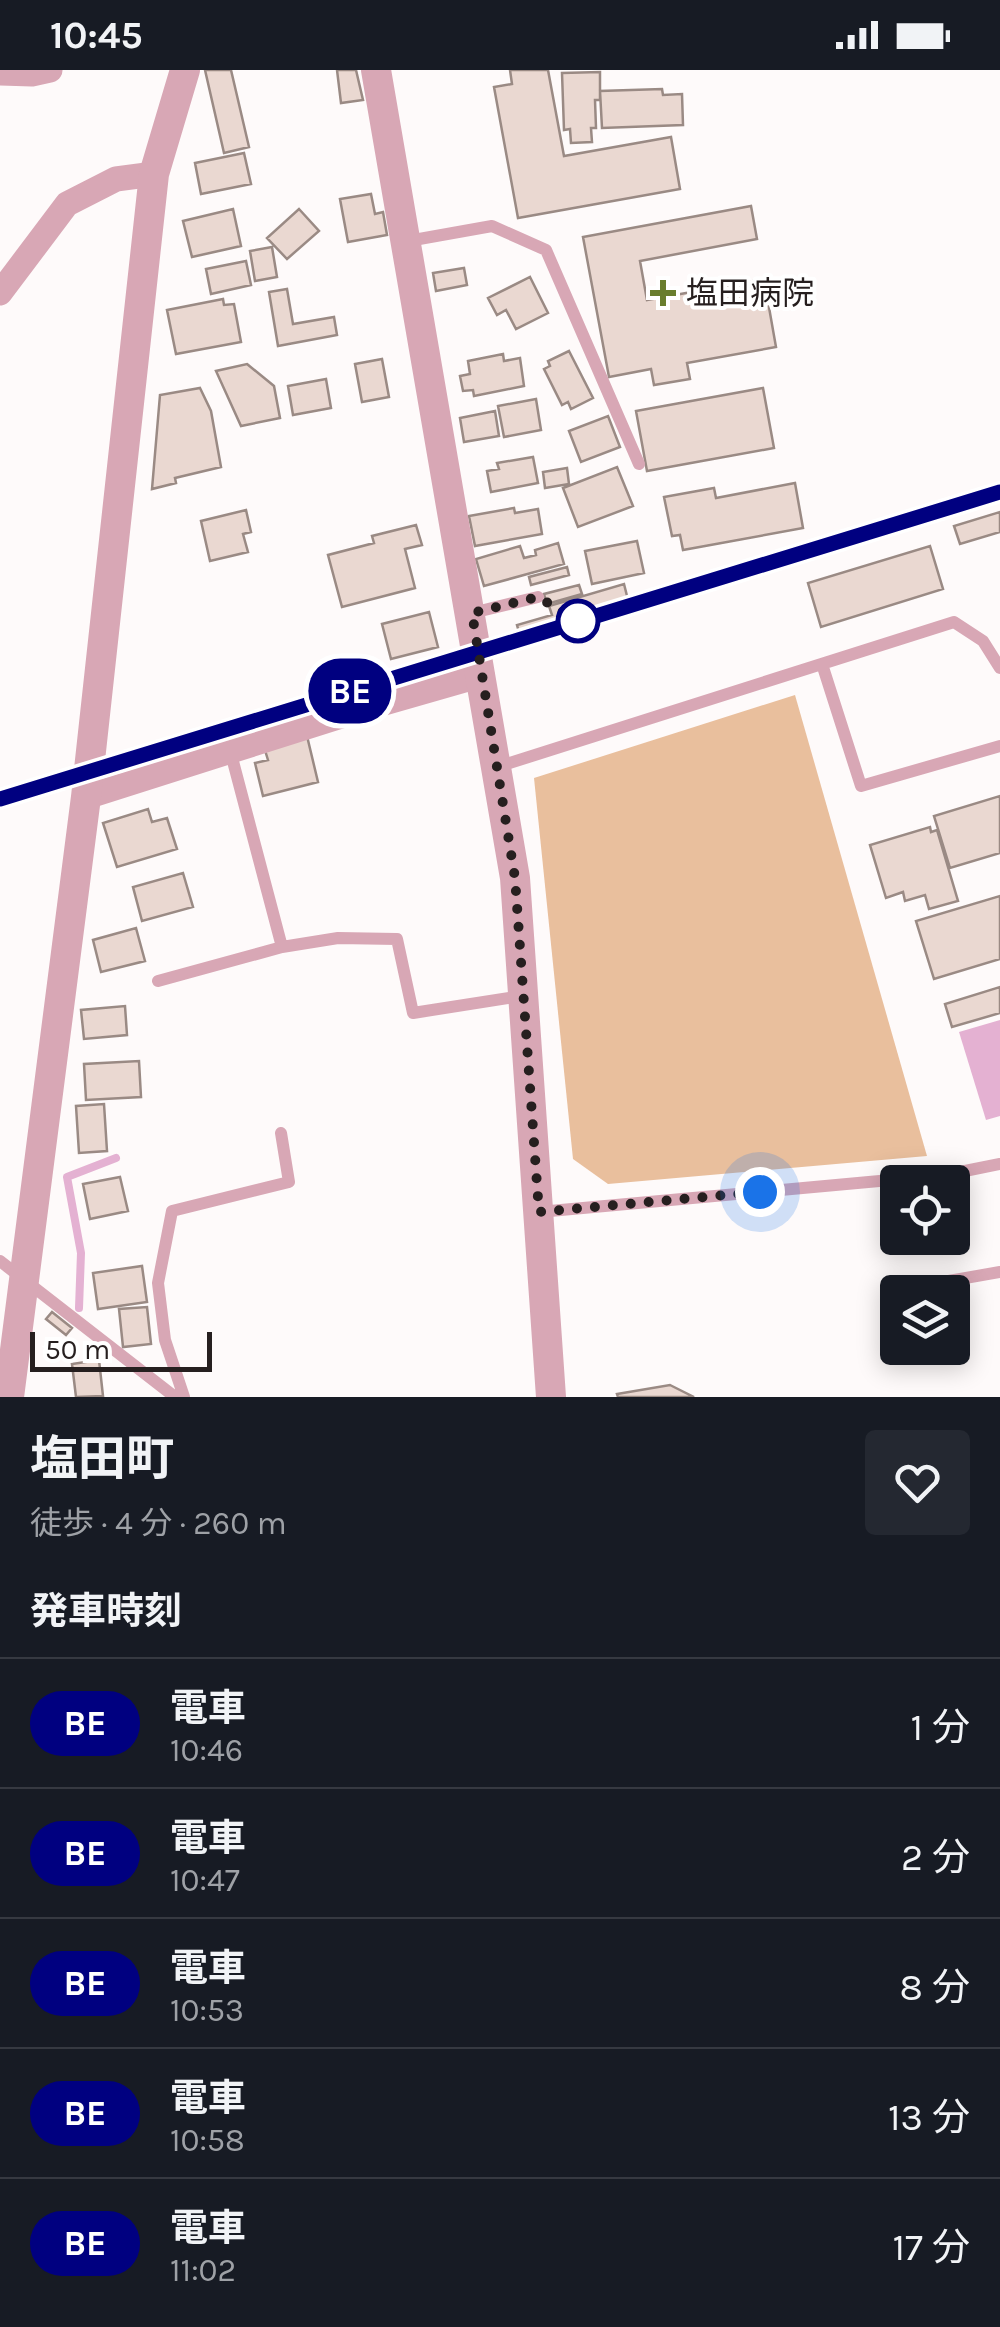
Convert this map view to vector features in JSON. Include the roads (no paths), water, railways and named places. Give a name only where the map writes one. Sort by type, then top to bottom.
[{"type":"street","points":[[0,73],[50,70]]},
{"type":"street","points":[[9,1397],[12,1271],[86,797],[154,174],[185,70]]},
{"type":"street","points":[[376,70],[515,878],[551,1397]]},
{"type":"street","points":[[0,293],[67,204],[116,179],[154,174]]},
{"type":"street","points":[[86,797],[482,675]]},
{"type":"lane","points":[[407,241],[492,226],[546,250],[638,464]]},
{"type":"lane","points":[[472,613],[538,597]]},
{"type":"lane","points":[[497,766],[954,622],[983,641],[1000,668]]},
{"type":"lane","points":[[822,664],[861,786],[1000,746]]},
{"type":"lane","points":[[230,750],[282,947]]},
{"type":"lane","points":[[158,981],[282,947],[338,938],[397,939],[413,1013],[524,995]]},
{"type":"lane","points":[[184,1397],[165,1340],[158,1283],[172,1210],[289,1182],[281,1133]]},
{"type":"lane","points":[[539,1212],[944,1174],[1000,1164]]},
{"type":"lane","points":[[12,1271],[175,1397]]},
{"type":"lane","points":[[970,1277],[1000,1272]]},
{"type":"waterway","points":[[79,1308],[81,1253],[67,1177],[116,1158]]},
{"type":"railway","points":[[0,799],[1000,492]]},
{"type":"train","name":"BE","points":[[0,799],[1000,492]]},
{"type":"place","name":"塩田病院","points":[[663,293]]}]
